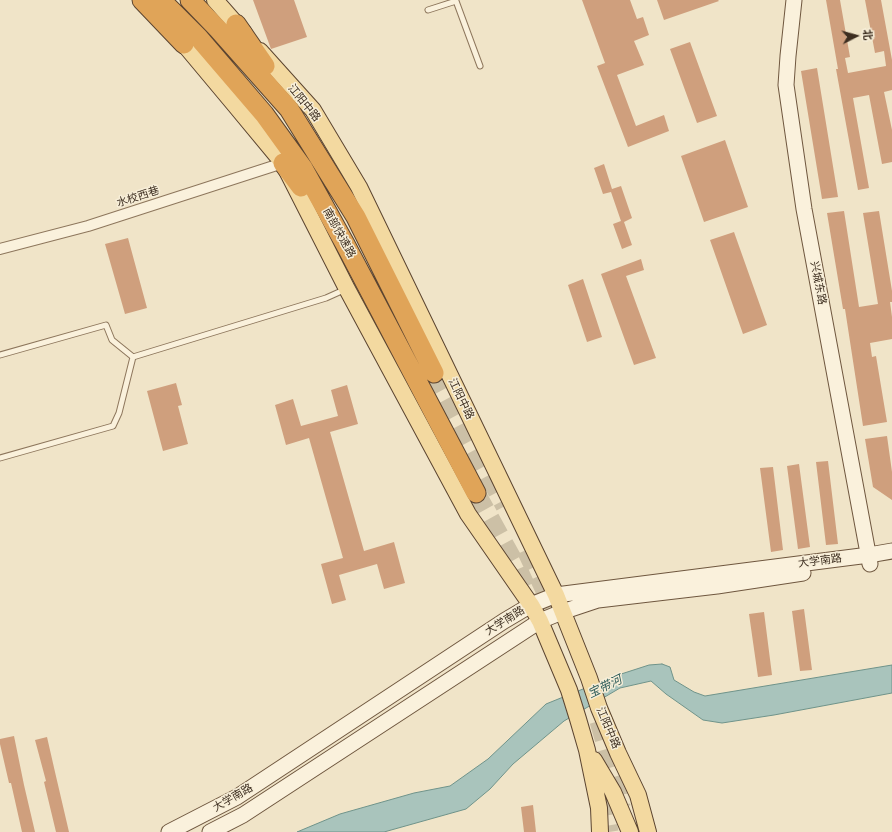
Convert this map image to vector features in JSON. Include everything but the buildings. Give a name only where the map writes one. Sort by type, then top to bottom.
[{"type":"highway","points":[[141,0],[184,44]]},
{"type":"highway","name":"南部快速路","points":[[161,0],[198,37],[264,114],[303,168],[409,364],[476,493]]},
{"type":"highway","name":"南部快速路","points":[[190,0],[218,29],[289,109],[356,217],[434,372]]},
{"type":"highway","points":[[236,24],[290,101],[340,178],[356,217]]},
{"type":"highway","points":[[283,163],[319,211],[387,334],[409,364]]},
{"type":"main road","name":"江阳中路","points":[[215,0],[313,110],[359,187],[556,595],[589,678],[599,708],[638,795],[648,832]]},
{"type":"main road","points":[[184,44],[283,163],[347,289],[468,514],[531,605],[540,621],[569,690],[587,750],[599,808],[600,832]]},
{"type":"main road","points":[[587,750],[613,792],[630,832]]},
{"type":"street","name":"兴城东路","points":[[794,0],[786,84],[804,210],[870,559]]},
{"type":"street","name":"水校西巷","points":[[0,249],[88,226],[283,163]]},
{"type":"street","name":"大学南路","points":[[210,832],[243,814],[540,621],[598,600],[717,586],[870,559],[892,550]]},
{"type":"street","name":"大学南路","points":[[169,832],[237,797],[504,621],[531,605],[556,595],[870,559],[892,560]]},
{"type":"lane","points":[[428,10],[457,0],[480,66]]},
{"type":"lane","points":[[133,357],[326,298],[347,289]]},
{"type":"lane","points":[[0,355],[106,325],[112,340],[133,357]]},
{"type":"lane","points":[[0,458],[113,426],[119,413],[133,357]]},
{"type":"water","name":"宝带河","points":[[662,664],[670,667],[674,680],[694,692],[705,696],[892,665],[892,693],[722,723],[703,720],[666,694],[651,681],[620,688],[564,721],[513,764],[490,789],[466,809],[384,832],[297,832],[340,814],[414,793],[450,786],[488,759],[546,704],[615,676],[649,665]]},
{"type":"tunnel","points":[[434,373],[505,506]]},
{"type":"tunnel","points":[[476,493],[518,569],[532,600]]},
{"type":"tunnel","points":[[526,550],[556,614]]},
{"type":"tunnel","points":[[599,721],[616,780],[621,807]]},
{"type":"tunnel","points":[[603,797],[609,832]]}]
